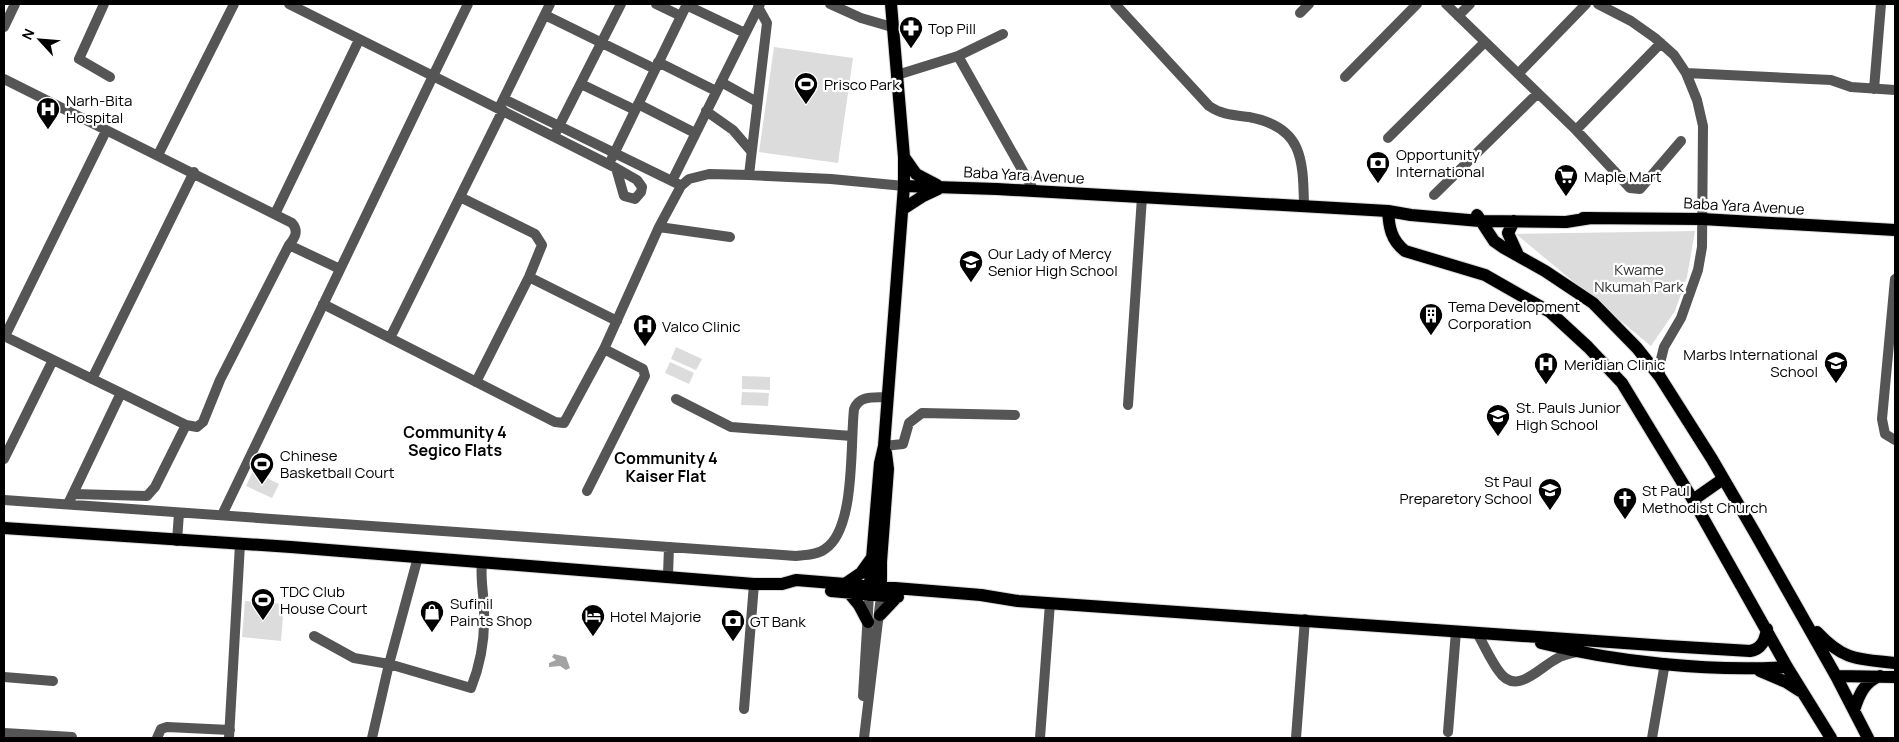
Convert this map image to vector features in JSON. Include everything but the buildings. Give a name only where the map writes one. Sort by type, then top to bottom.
[{"type":"main road","points":[[875,591],[880,463],[884,446],[904,186],[904,157],[890,4]]},
{"type":"main road","points":[[904,157],[916,174],[944,187]]},
{"type":"main road","name":"Baba Yara Avenue","points":[[904,186],[1304,206],[1402,212],[1411,215],[1702,219],[1895,230]]},
{"type":"main road","points":[[903,209],[922,196],[944,187]]},
{"type":"main road","points":[[1388,211],[1389,226],[1397,245],[1405,250],[1485,275],[1550,312],[1588,347],[1622,383],[1693,500],[1787,667],[1831,738]]},
{"type":"main road","points":[[1478,217],[1494,241],[1593,303],[1637,348],[1660,377],[1723,479],[1801,614],[1868,738]]},
{"type":"main road","name":"Baba Yara Avenue","points":[[1478,217],[1514,221],[1566,222],[1591,218]]},
{"type":"main road","points":[[1514,221],[1508,233],[1518,255]]},
{"type":"main road","points":[[1693,500],[1723,479]]},
{"type":"main road","points":[[4,528],[418,557],[754,584],[782,584],[796,588],[847,588],[899,593],[981,595],[1018,601],[1750,651],[1757,650],[1762,644],[1767,629]]},
{"type":"main road","points":[[847,588],[876,561]]},
{"type":"main road","points":[[876,561],[899,593]]},
{"type":"main road","points":[[847,588],[860,605],[868,622]]},
{"type":"main road","points":[[880,615],[899,593]]},
{"type":"main road","points":[[1801,614],[1830,646],[1856,659]]},
{"type":"main road","points":[[1495,634],[1576,652],[1665,663],[1755,669],[1787,667]]},
{"type":"main road","points":[[1826,659],[1856,659],[1895,663]]},
{"type":"main road","points":[[1755,669],[1786,682],[1804,694]]},
{"type":"main road","points":[[1836,676],[1895,677]]},
{"type":"main road","points":[[1854,710],[1864,687],[1873,679],[1881,676]]},
{"type":"street","points":[[4,28],[14,4]]},
{"type":"street","points":[[104,4],[79,60],[110,77]]},
{"type":"street","points":[[158,155],[234,4]]},
{"type":"street","points":[[289,4],[433,76],[556,132],[614,154],[677,183],[697,176],[749,175],[831,179],[904,186]]},
{"type":"street","points":[[222,515],[468,4]]},
{"type":"street","points":[[390,338],[460,198],[550,4]]},
{"type":"street","points":[[556,132],[621,4]]},
{"type":"street","points":[[656,4],[681,16]]},
{"type":"street","points":[[556,132],[612,166],[614,154],[687,4],[745,33]]},
{"type":"street","points":[[830,4],[861,18],[892,26]]},
{"type":"street","points":[[1115,4],[1209,106],[1216,111],[1232,116],[1264,120],[1282,129],[1295,142],[1301,157],[1304,206]]},
{"type":"street","points":[[1300,13],[1309,4]]},
{"type":"street","points":[[1345,77],[1417,4]]},
{"type":"street","points":[[1446,4],[1576,130],[1627,186],[1634,190],[1640,189],[1681,141]]},
{"type":"street","points":[[1458,16],[1470,4]]},
{"type":"street","points":[[1518,74],[1586,4]]},
{"type":"street","points":[[1598,4],[1631,21],[1674,55],[1686,73],[1697,100],[1702,126],[1702,219],[1698,270],[1681,318],[1664,347],[1660,363],[1660,377]]},
{"type":"street","points":[[1874,89],[1881,4]]},
{"type":"street","points":[[323,304],[555,422],[564,424],[604,349],[659,227],[695,133],[759,6]]},
{"type":"street","points":[[749,175],[767,23],[759,6]]},
{"type":"street","points":[[545,15],[601,43],[657,66],[719,86],[757,102]]},
{"type":"street","points":[[897,75],[958,56],[1003,34]]},
{"type":"street","points":[[275,214],[359,40]]},
{"type":"street","points":[[1388,138],[1485,42]]},
{"type":"street","points":[[1576,130],[1661,44]]},
{"type":"street","points":[[958,56],[1034,191]]},
{"type":"street","points":[[1686,73],[1831,80],[1851,87],[1895,90]]},
{"type":"street","points":[[4,79],[106,131],[194,172],[275,214],[294,226],[296,236],[289,245],[220,380],[203,422],[196,427],[186,425],[4,336],[106,131]]},
{"type":"street","points":[[581,84],[695,133]]},
{"type":"street","points":[[1434,195],[1538,93]]},
{"type":"street","points":[[706,111],[733,130],[751,151]]},
{"type":"street","points":[[92,379],[194,172]]},
{"type":"street","points":[[1128,405],[1142,197]]},
{"type":"street","points":[[460,198],[539,237],[542,249],[476,382]]},
{"type":"street","points":[[659,227],[730,237]]},
{"type":"street","points":[[289,245],[340,269]]},
{"type":"street","points":[[529,277],[617,321]]},
{"type":"street","points":[[1895,279],[1882,419],[1886,434],[1895,440]]},
{"type":"street","points":[[587,491],[645,374],[643,369],[604,349]]},
{"type":"street","points":[[4,458],[53,360]]},
{"type":"street","points":[[68,504],[121,393]]},
{"type":"street","points":[[4,500],[790,556],[820,552],[834,541],[842,524],[856,404],[866,398],[888,398]]},
{"type":"street","points":[[676,400],[731,427],[852,436]]},
{"type":"street","points":[[884,446],[903,444],[909,423],[922,413],[1015,415]]},
{"type":"street","points":[[73,494],[147,496],[155,487],[186,425]]},
{"type":"street","points":[[177,541],[180,512]]},
{"type":"street","points":[[157,738],[163,728],[199,733],[230,734],[240,544]]},
{"type":"street","points":[[668,576],[669,547]]},
{"type":"street","points":[[372,738],[389,664],[418,557]]},
{"type":"street","points":[[314,636],[354,658],[389,664],[471,688],[480,662],[484,637],[484,612],[480,583],[482,562]]},
{"type":"street","points":[[744,709],[754,584]]},
{"type":"street","points":[[863,738],[880,615],[875,591]]},
{"type":"street","points":[[863,738],[862,715],[868,622],[875,591]]},
{"type":"street","points":[[1040,738],[1050,603]]},
{"type":"street","points":[[1296,738],[1305,620]]},
{"type":"street","points":[[1448,732],[1456,631]]},
{"type":"street","points":[[1477,633],[1498,670],[1506,679],[1515,682],[1525,681],[1558,657],[1576,652]]},
{"type":"street","points":[[1652,738],[1665,663]]},
{"type":"street","points":[[4,677],[53,681]]},
{"type":"street","points":[[4,733],[72,737]]},
{"type":"green space","name":"Prisco Park","points":[[774,47],[853,58],[838,163],[759,152]]},
{"type":"green space","name":"Kwame Nkumah Park","points":[[1695,231],[1687,277],[1675,311],[1651,346],[1516,234]]},
{"type":"green space","points":[[676,347],[702,359],[696,370],[671,359]]},
{"type":"green space","points":[[670,362],[694,373],[689,384],[665,373]]},
{"type":"green space","points":[[742,376],[770,377],[770,390],[742,389]]},
{"type":"green space","points":[[742,392],[769,393],[768,406],[741,405]]},
{"type":"green space","name":"Chinese Basketball Court","points":[[253,471],[279,484],[272,498],[246,486]]},
{"type":"green space","name":"TDC Club House Court","points":[[245,601],[284,604],[281,641],[242,637]]},
{"type":"shaded area","points":[[554,654],[566,657],[570,668],[566,670],[560,666],[549,667],[549,663],[556,660],[552,657]]},
{"type":"place","name":"Top Pill","points":[[911,49]]},
{"type":"place","name":"Prisco Park","points":[[806,105]]},
{"type":"place","name":"Narh-Bita Hospital","points":[[48,130]]},
{"type":"place","name":"Opportunity International","points":[[1378,184]]},
{"type":"place","name":"Maple Mart","points":[[1566,197]]},
{"type":"place","name":"Our Lady of Mercy Senior High School","points":[[971,283]]},
{"type":"place","name":"Tema Development Corporation","points":[[1431,336]]},
{"type":"place","name":"Valco Clinic","points":[[645,347]]},
{"type":"place","name":"Marbs International School","points":[[1836,384]]},
{"type":"place","name":"Meridian Clinic","points":[[1546,385]]},
{"type":"place","name":"St. Pauls Junior High School","points":[[1498,437]]},
{"type":"place","name":"Chinese Basketball Court","points":[[262,485]]},
{"type":"place","name":"St Paul Preparetory School","points":[[1550,511]]},
{"type":"place","name":"St Paul Methodist Church","points":[[1625,520]]},
{"type":"place","name":"TDC Club House Court","points":[[263,621]]},
{"type":"place","name":"Sufinil Paints Shop","points":[[432,633]]},
{"type":"place","name":"Hotel Majorie","points":[[593,637]]},
{"type":"place","name":"GT Bank","points":[[733,642]]},
{"type":"district","name":"Community 4 Segico Flats","points":[[455,441]]},
{"type":"district","name":"Community 4 Kaiser Flat","points":[[666,467]]}]
